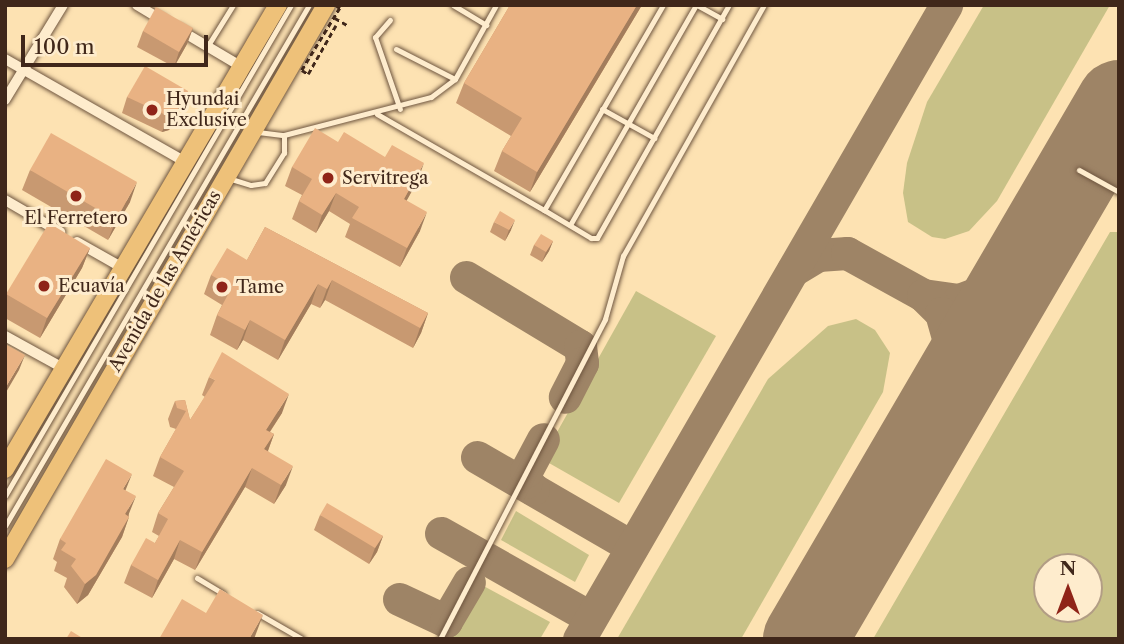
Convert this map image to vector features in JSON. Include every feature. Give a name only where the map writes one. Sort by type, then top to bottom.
[{"type":"main road","points":[[5,469],[121,267],[278,5]]},
{"type":"main road","name":"Avenida de las Américas","points":[[5,558],[326,5]]},
{"type":"street","points":[[5,100],[63,5]]},
{"type":"street","points":[[137,5],[242,67]]},
{"type":"street","points":[[5,59],[184,161]]},
{"type":"street","points":[[5,200],[121,267]]},
{"type":"street","points":[[5,336],[63,368]]},
{"type":"lane","points":[[207,47],[233,5]]},
{"type":"lane","name":"Avenida de las Américas","points":[[5,496],[291,5]]},
{"type":"lane","name":"Avenida de las Américas","points":[[5,526],[309,5]]},
{"type":"lane","points":[[453,5],[486,25]]},
{"type":"lane","points":[[251,132],[284,135],[400,109],[439,93],[455,79],[496,5]]},
{"type":"lane","points":[[544,210],[663,5]]},
{"type":"lane","points":[[570,225],[696,5],[722,19]]},
{"type":"lane","points":[[376,114],[597,238],[729,5]]},
{"type":"lane","points":[[440,639],[605,319],[623,256],[764,5]]},
{"type":"lane","points":[[390,20],[376,37],[400,109]]},
{"type":"lane","points":[[396,49],[455,79]]},
{"type":"lane","points":[[602,109],[654,138]]},
{"type":"lane","points":[[225,177],[251,185],[265,183],[284,153],[284,135]]},
{"type":"lane","points":[[1079,170],[1119,192]]},
{"type":"lane","points":[[197,578],[232,598]]},
{"type":"lane","points":[[244,605],[302,639]]},
{"type":"path","points":[[336,5],[340,8],[302,70],[308,74],[339,20]]},
{"type":"shaded area","points":[[984,5],[1110,5],[997,201],[969,231],[945,239],[932,237],[908,222],[903,193],[907,163],[927,102]]},
{"type":"shaded area","points":[[1110,232],[1119,232],[1119,639],[873,639]]},
{"type":"shaded area","points":[[636,291],[716,336],[619,503],[542,459]]},
{"type":"shaded area","points":[[856,319],[875,330],[890,353],[883,392],[741,639],[617,639],[768,379],[828,326]]},
{"type":"shaded area","points":[[516,511],[589,555],[575,582],[501,540]]},
{"type":"shaded area","points":[[478,583],[550,622],[540,639],[449,639]]},
{"type":"building","points":[[510,5],[637,5],[537,172],[502,151],[522,118],[464,83]]},
{"type":"building","points":[[156,7],[193,28],[179,52],[143,31]]},
{"type":"building","points":[[145,66],[188,91],[175,114],[168,116],[127,97]]},
{"type":"building","points":[[315,128],[338,142],[344,132],[385,157],[392,145],[424,163],[404,199],[427,212],[407,248],[352,218],[359,207],[336,193],[322,215],[299,201],[312,179],[292,167]]},
{"type":"building","points":[[51,133],[137,182],[116,220],[30,170]]},
{"type":"building","points":[[500,211],[515,220],[509,230],[494,222]]},
{"type":"building","name":"Ecuavía","points":[[49,223],[90,248],[47,318],[6,294]]},
{"type":"building","points":[[265,227],[428,313],[420,328],[332,280],[327,289],[318,284],[285,340],[250,320],[245,330],[217,315],[232,287],[211,275],[227,248],[247,260]]},
{"type":"building","points":[[541,234],[553,241],[546,252],[534,245]]},
{"type":"building","points":[[5,344],[25,355],[7,385],[5,385]]},
{"type":"building","points":[[222,352],[289,394],[266,430],[274,434],[264,449],[293,466],[281,485],[252,468],[202,552],[180,540],[158,580],[131,565],[146,538],[155,543],[168,519],[158,513],[184,471],[160,457],[186,411],[177,408],[175,401],[185,400],[190,420],[215,380],[209,377]]},
{"type":"building","points":[[106,459],[132,474],[123,489],[136,496],[125,514],[129,517],[96,575],[85,584],[71,566],[76,559],[61,550],[66,543],[60,539]]},
{"type":"building","points":[[327,503],[383,536],[375,548],[320,515]]},
{"type":"building","points":[[220,589],[263,615],[249,639],[159,639],[182,599],[206,613]]},
{"type":"building","points":[[71,631],[84,639],[66,639]]},
{"type":"taxiway","points":[[579,639],[946,5]]},
{"type":"taxiway","points":[[1079,170],[1096,151],[1119,137]]},
{"type":"taxiway","points":[[793,270],[818,255],[847,253],[923,295],[959,300],[999,285],[1033,250]]},
{"type":"taxiway","points":[[466,277],[580,346],[582,363],[565,397]]},
{"type":"taxiway","points":[[923,295],[941,313],[952,352],[942,407]]},
{"type":"taxiway","points":[[533,489],[526,482],[526,471],[543,439]]},
{"type":"taxiway","points":[[477,457],[632,547]]},
{"type":"taxiway","points":[[441,533],[591,618]]},
{"type":"taxiway","points":[[399,599],[446,621],[469,582]]},
{"type":"runway","points":[[805,639],[1119,102]]},
{"type":"place","name":"Hyundai Exclusive","points":[[152,110]]},
{"type":"place","name":"Servitrega","points":[[328,178]]},
{"type":"place","name":"El Ferretero","points":[[76,196]]},
{"type":"place","name":"Ecuavía","points":[[44,286]]},
{"type":"place","name":"Tame","points":[[222,287]]}]
